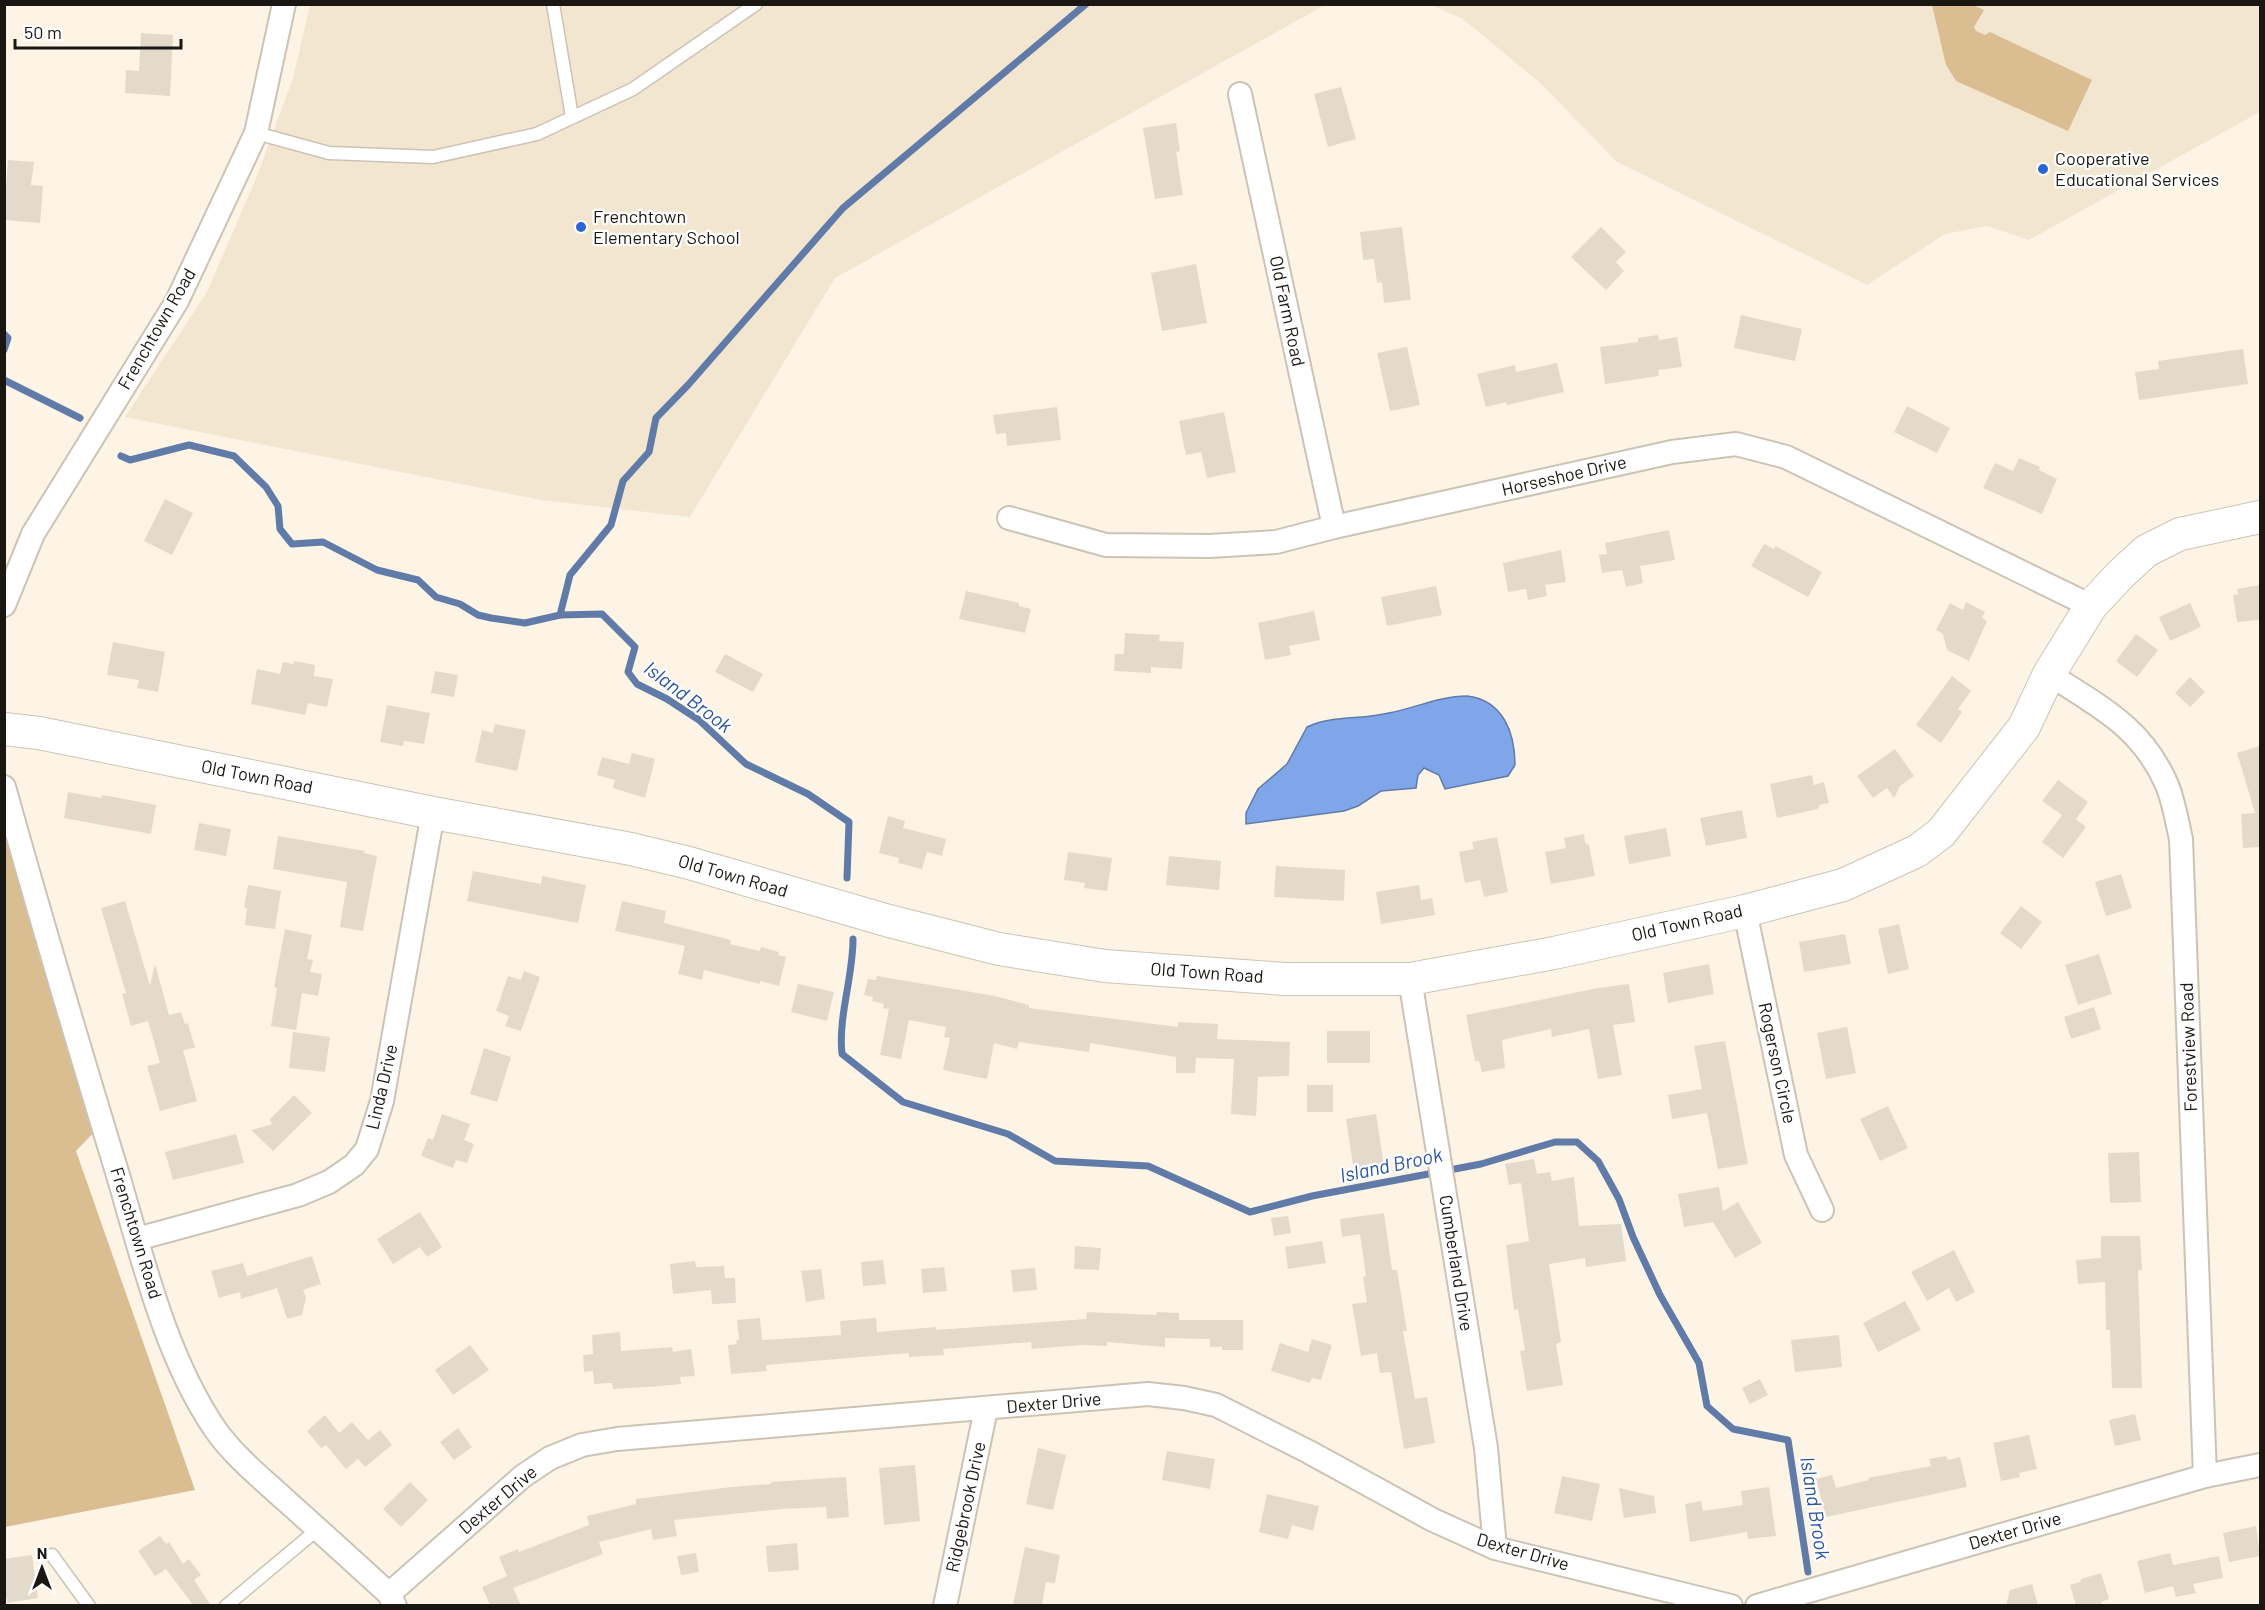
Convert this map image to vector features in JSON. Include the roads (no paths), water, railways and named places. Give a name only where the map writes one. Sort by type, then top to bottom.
[{"type":"main road","name":"Old Town Road","points":[[4,729],[39,733],[433,813],[643,852],[689,863],[889,921],[999,949],[1117,967],[1285,979],[1410,979],[1554,953],[1745,911],[1843,885],[1917,851],[1941,833],[2024,728],[2049,674],[2091,606],[2146,550],[2180,534],[2260,517]]},
{"type":"street","name":"Frenchtown Road","points":[[6,596],[33,534],[177,301],[256,132],[284,4]]},
{"type":"street","name":"Old Farm Road","points":[[1240,94],[1334,527]]},
{"type":"street","name":"Horseshoe Drive","points":[[1009,518],[1106,545],[1210,546],[1276,542],[1672,452],[1736,444],[1786,457],[2091,606]]},
{"type":"street","name":"Forestview Road","points":[[2049,674],[2119,719],[2141,740],[2168,786],[2181,839],[2205,1476]]},
{"type":"street","name":"Frenchtown Road","points":[[4,787],[59,981],[137,1239],[168,1336],[182,1371],[217,1432],[252,1470],[392,1600]]},
{"type":"street","name":"Linda Drive","points":[[137,1239],[298,1195],[329,1182],[346,1171],[367,1149],[384,1090],[433,813]]},
{"type":"street","name":"Rogerson Circle","points":[[1745,911],[1796,1155],[1821,1210]]},
{"type":"street","name":"Cumberland Drive","points":[[1410,979],[1486,1448],[1495,1548]]},
{"type":"street","name":"Dexter Drive","points":[[392,1600],[524,1476],[550,1458],[582,1445],[616,1439],[1148,1394],[1184,1398],[1216,1406],[1309,1452],[1433,1520],[1495,1548],[1731,1605]]},
{"type":"street","name":"Ridgebrook Drive","points":[[945,1605],[986,1409]]},
{"type":"street","name":"Dexter Drive","points":[[1757,1605],[2205,1476],[2260,1465]]},
{"type":"lane","points":[[567,4],[554,9],[572,117]]},
{"type":"lane","points":[[256,132],[329,153],[433,157],[537,134],[633,89],[756,4]]},
{"type":"lane","points":[[226,1605],[318,1529]]},
{"type":"lane","points":[[52,1555],[89,1605]]},
{"type":"water","points":[[1467,696],[1490,704],[1504,720],[1513,741],[1515,765],[1508,776],[1445,789],[1439,775],[1424,768],[1418,775],[1416,788],[1381,791],[1358,806],[1344,811],[1246,824],[1246,813],[1258,789],[1287,764],[1307,727],[1337,719],[1379,715],[1437,700]]},
{"type":"waterway","points":[[560,615],[570,575],[611,525],[623,481],[649,452],[656,418],[688,385],[843,208],[1086,4]]},
{"type":"waterway","name":"Island Brook","points":[[4,334],[8,338],[4,350]]},
{"type":"waterway","name":"Island Brook","points":[[4,380],[80,418]]},
{"type":"waterway","name":"Island Brook","points":[[121,456],[130,460],[189,445],[234,456],[266,487],[278,506],[280,529],[292,544],[323,542],[377,570],[418,580],[436,597],[460,604],[478,615],[525,623],[560,615],[602,614],[635,647],[628,672],[637,684],[667,699],[699,720],[746,764],[808,794],[849,822],[847,878]]},
{"type":"waterway","name":"Island Brook","points":[[853,939],[842,1025],[842,1054],[903,1102],[1008,1134],[1055,1161],[1148,1166],[1250,1212],[1312,1196],[1481,1164],[1555,1142],[1577,1142],[1598,1161],[1619,1199],[1633,1237],[1660,1295],[1699,1363],[1707,1406],[1733,1429],[1788,1440],[1808,1572]]},
{"type":"place","name":"Cooperative Educational Services","points":[[2043,169]]},
{"type":"place","name":"Frenchtown Elementary School","points":[[581,227]]}]
